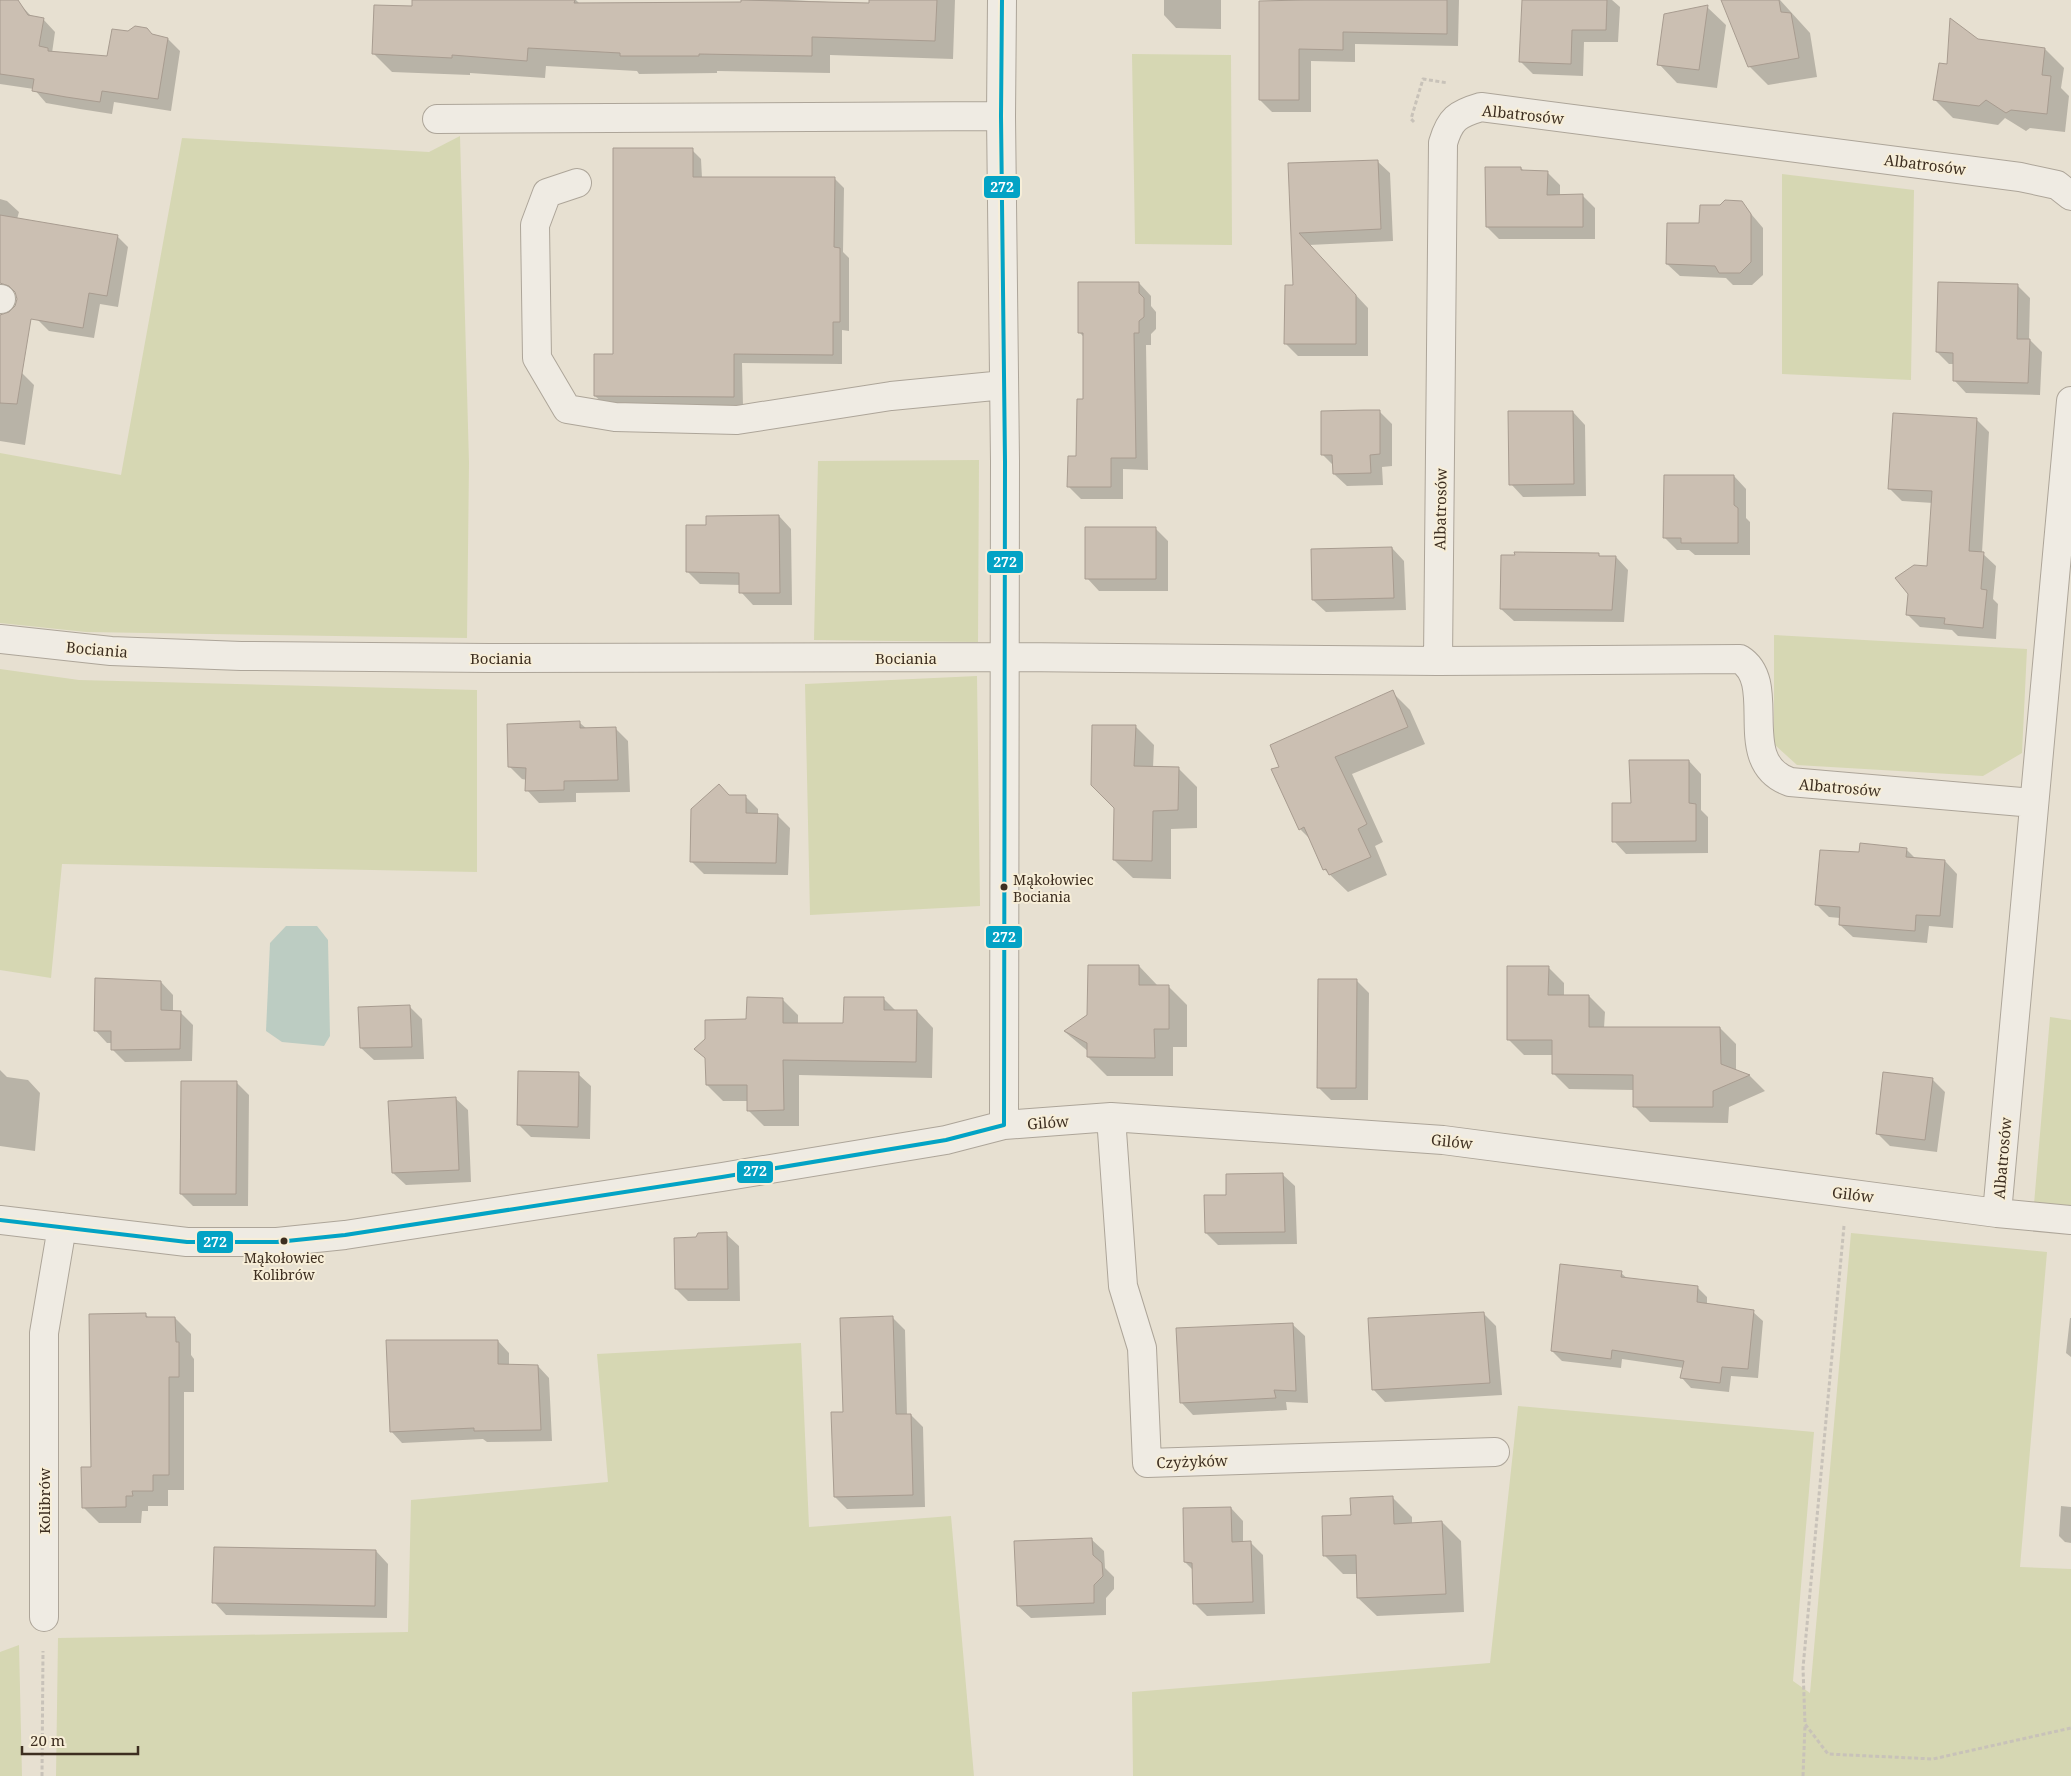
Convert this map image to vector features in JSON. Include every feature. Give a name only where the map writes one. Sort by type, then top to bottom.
[{"type":"street","points":[[1002,0],[1004,1125]]},
{"type":"street","name":"Albatrosów","points":[[1438,661],[1443,143],[1448,126],[1464,112],[1481,107],[2020,177],[2057,185],[2071,196]]},
{"type":"street","points":[[437,119],[1001,116]]},
{"type":"street","points":[[577,183],[547,193],[534,225],[537,358],[567,409],[615,417],[737,420],[891,396],[1004,385]]},
{"type":"street","name":"Albatrosów","points":[[1997,1213],[2071,401]]},
{"type":"street","name":"Bociania","points":[[0,640],[111,651],[241,656],[489,658],[1003,657]]},
{"type":"street","name":"Albatrosów","points":[[1003,657],[1438,661],[1740,659],[1753,672],[1756,684],[1760,747],[1764,760],[1780,779],[1790,782],[2034,803]]},
{"type":"street","name":"Gilów","points":[[0,1220],[187,1242],[241,1243],[287,1241],[345,1235],[722,1177],[946,1140],[1004,1125],[1111,1117],[1443,1140],[1997,1213],[2071,1220]]},
{"type":"street","name":"Czyżyków","points":[[1111,1117],[1123,1286],[1142,1348],[1148,1463],[1495,1452]]},
{"type":"street","name":"Kolibrów","points":[[44,1618],[44,1333],[62,1227]]},
{"type":"path","points":[[1416,124],[1410,119],[1423,79],[1453,83]]},
{"type":"path","points":[[1803,1776],[1805,1724],[1803,1668],[1848,1193]]},
{"type":"path","points":[[42,1776],[44,1618]]},
{"type":"path","points":[[1805,1724],[1828,1754],[1933,1759],[2071,1728]]},
{"type":"green space","points":[[1132,54],[1231,55],[1232,245],[1135,244]]},
{"type":"green space","points":[[460,136],[469,463],[467,638],[86,632],[0,623],[0,453],[121,475],[182,138],[429,152]]},
{"type":"green space","points":[[1782,174],[1914,190],[1911,380],[1782,374]]},
{"type":"green space","points":[[979,460],[978,642],[814,640],[818,461]]},
{"type":"green space","points":[[1774,635],[2027,649],[2022,753],[1983,776],[1797,765],[1774,744]]},
{"type":"green space","points":[[0,669],[79,680],[477,690],[477,872],[62,864],[51,978],[0,970]]},
{"type":"green space","points":[[977,676],[980,906],[810,915],[805,684]]},
{"type":"green space","points":[[2050,1017],[2071,1020],[2071,1207],[2034,1204]]},
{"type":"green space","points":[[1851,1233],[2047,1252],[2020,1567],[2071,1569],[2071,1776],[1133,1776],[1132,1692],[1490,1663],[1518,1406],[1814,1432],[1793,1681],[1810,1693]]},
{"type":"green space","points":[[801,1343],[809,1527],[951,1516],[974,1776],[56,1776],[58,1638],[408,1632],[411,1500],[608,1482],[597,1354]]},
{"type":"green space","points":[[19,1645],[22,1776],[0,1776],[0,1652]]},
{"type":"shaded area","points":[[286,926],[317,926],[328,940],[330,1036],[324,1046],[282,1042],[266,1031],[270,943]]},
{"type":"building","points":[[0,0],[18,0],[28,15],[44,18],[39,46],[48,48],[48,51],[107,56],[112,29],[128,31],[135,26],[147,28],[152,34],[168,38],[158,99],[102,91],[100,102],[66,97],[32,91],[34,79],[0,74]]},
{"type":"building","points":[[412,0],[575,0],[574,3],[741,2],[741,0],[869,3],[869,0],[937,0],[935,41],[812,37],[812,56],[699,54],[699,56],[620,56],[620,53],[528,48],[527,61],[452,55],[452,58],[372,54],[374,5],[412,6]]},
{"type":"building","points":[[1447,0],[1447,34],[1343,32],[1343,50],[1299,49],[1299,100],[1259,100],[1259,1]]},
{"type":"building","points":[[1522,0],[1607,0],[1606,30],[1572,30],[1571,64],[1519,62]]},
{"type":"building","points":[[1721,0],[1779,0],[1781,12],[1791,13],[1799,58],[1748,67]]},
{"type":"building","points":[[1708,5],[1699,70],[1657,65],[1664,14]]},
{"type":"building","points":[[1950,18],[1978,39],[2045,48],[2042,75],[2051,76],[2047,114],[2011,110],[2006,113],[1986,100],[1979,106],[1933,100],[1939,63],[1947,64]]},
{"type":"building","points":[[613,148],[693,148],[693,177],[835,177],[834,247],[840,248],[840,322],[833,322],[833,355],[734,354],[734,397],[594,396],[594,354],[613,354]]},
{"type":"building","points":[[1378,160],[1381,229],[1299,233],[1356,295],[1356,344],[1284,344],[1285,285],[1293,285],[1288,163]]},
{"type":"building","points":[[1485,167],[1521,167],[1521,170],[1548,171],[1547,195],[1583,194],[1583,227],[1486,227]]},
{"type":"building","points":[[1725,200],[1742,201],[1751,214],[1751,262],[1740,273],[1719,273],[1715,266],[1666,264],[1667,223],[1699,223],[1700,205],[1720,205]]},
{"type":"building","points":[[0,215],[118,235],[107,296],[89,293],[83,328],[31,319],[17,404],[0,403],[0,315],[9,312],[15,306],[17,299],[15,292],[9,286],[0,283]]},
{"type":"building","points":[[1078,282],[1139,282],[1139,293],[1144,298],[1144,317],[1139,321],[1139,333],[1134,333],[1136,458],[1111,458],[1111,487],[1067,487],[1068,456],[1076,456],[1077,399],[1083,399],[1083,333],[1078,333]]},
{"type":"building","points":[[1938,282],[2018,284],[2017,339],[2030,339],[2028,383],[1953,381],[1953,353],[1936,352]]},
{"type":"building","points":[[1380,410],[1380,454],[1370,455],[1371,473],[1333,474],[1332,455],[1321,455],[1321,411]]},
{"type":"building","points":[[1508,411],[1573,411],[1574,484],[1509,485]]},
{"type":"building","points":[[1893,413],[1977,418],[1969,551],[1984,552],[1981,589],[1987,590],[1983,628],[1944,624],[1945,618],[1906,615],[1908,594],[1895,578],[1914,565],[1927,566],[1932,491],[1888,489]]},
{"type":"building","points":[[1664,475],[1734,475],[1734,505],[1738,508],[1738,543],[1681,543],[1681,538],[1663,538]]},
{"type":"building","points":[[779,515],[780,593],[739,593],[739,573],[686,572],[686,525],[706,525],[706,516]]},
{"type":"building","points":[[1085,527],[1156,527],[1156,579],[1085,579]]},
{"type":"building","points":[[1392,547],[1394,598],[1312,600],[1311,549]]},
{"type":"building","points":[[1514,552],[1599,553],[1599,556],[1616,556],[1612,610],[1500,609],[1501,555],[1515,555]]},
{"type":"building","points":[[1393,690],[1408,727],[1335,757],[1367,824],[1358,829],[1371,857],[1329,875],[1326,869],[1323,870],[1304,827],[1299,830],[1271,769],[1279,767],[1270,745]]},
{"type":"building","points":[[580,721],[580,728],[616,727],[618,780],[564,781],[564,790],[525,791],[526,768],[508,767],[507,724]]},
{"type":"building","points":[[1092,725],[1136,725],[1134,766],[1179,767],[1178,810],[1153,811],[1152,861],[1113,860],[1114,808],[1091,785]]},
{"type":"building","points":[[1629,760],[1689,760],[1689,803],[1696,804],[1696,841],[1612,842],[1612,803],[1631,803]]},
{"type":"building","points":[[719,784],[729,795],[746,795],[746,813],[778,814],[776,863],[690,862],[691,809]]},
{"type":"building","points":[[1860,843],[1907,848],[1906,857],[1945,860],[1940,916],[1916,915],[1915,931],[1839,925],[1840,907],[1815,905],[1820,850],[1859,852]]},
{"type":"building","points":[[1088,965],[1139,965],[1139,985],[1169,985],[1169,1029],[1154,1029],[1155,1058],[1087,1057],[1087,1043],[1064,1031],[1087,1015]]},
{"type":"building","points":[[1507,966],[1549,966],[1548,995],[1589,995],[1589,1027],[1720,1027],[1721,1064],[1750,1075],[1713,1091],[1713,1107],[1633,1107],[1633,1075],[1552,1074],[1552,1040],[1507,1040]]},
{"type":"building","points":[[95,978],[161,981],[161,1010],[181,1011],[180,1049],[111,1050],[111,1031],[94,1031]]},
{"type":"building","points":[[1318,979],[1357,979],[1356,1088],[1317,1088]]},
{"type":"building","points":[[747,997],[783,998],[783,1023],[843,1023],[844,997],[884,997],[884,1010],[917,1010],[916,1062],[783,1060],[784,1110],[747,1111],[747,1085],[706,1085],[705,1058],[694,1049],[705,1039],[705,1020],[746,1019]]},
{"type":"building","points":[[410,1005],[412,1047],[360,1048],[358,1007]]},
{"type":"building","points":[[518,1071],[579,1072],[578,1127],[517,1125]]},
{"type":"building","points":[[1883,1072],[1933,1078],[1925,1140],[1876,1134]]},
{"type":"building","points":[[181,1081],[237,1081],[236,1194],[180,1194]]},
{"type":"building","points":[[456,1097],[459,1170],[392,1173],[388,1101]]},
{"type":"building","points":[[1283,1173],[1285,1232],[1205,1233],[1204,1195],[1226,1195],[1226,1174]]},
{"type":"building","points":[[727,1232],[728,1289],[675,1289],[674,1238],[696,1237],[698,1233]]},
{"type":"building","points":[[1560,1264],[1622,1271],[1621,1277],[1698,1286],[1697,1302],[1754,1310],[1748,1369],[1722,1367],[1720,1383],[1680,1378],[1684,1361],[1612,1350],[1611,1359],[1551,1351]]},
{"type":"building","points":[[1484,1312],[1490,1383],[1372,1390],[1368,1318]]},
{"type":"building","points":[[146,1313],[146,1317],[175,1317],[176,1342],[179,1342],[179,1377],[169,1377],[169,1475],[153,1475],[153,1491],[132,1491],[133,1496],[126,1496],[126,1507],[82,1508],[81,1467],[91,1467],[89,1314]]},
{"type":"building","points":[[893,1316],[896,1414],[911,1414],[913,1495],[834,1497],[831,1412],[843,1412],[840,1318]]},
{"type":"building","points":[[1293,1323],[1296,1391],[1274,1390],[1276,1398],[1180,1403],[1176,1328]]},
{"type":"building","points":[[386,1340],[498,1340],[498,1364],[538,1365],[541,1430],[474,1431],[474,1428],[390,1432]]},
{"type":"building","points":[[1393,1496],[1394,1524],[1442,1521],[1446,1594],[1357,1598],[1356,1555],[1323,1556],[1322,1516],[1351,1515],[1350,1498]]},
{"type":"building","points":[[1231,1507],[1232,1542],[1251,1541],[1253,1602],[1193,1604],[1192,1563],[1184,1562],[1183,1508]]},
{"type":"building","points":[[1092,1538],[1093,1555],[1102,1563],[1103,1576],[1094,1585],[1094,1603],[1017,1606],[1014,1541]]},
{"type":"building","points":[[214,1547],[376,1550],[375,1606],[212,1603]]},
{"type":"transit line","name":"272","points":[[1002,0],[1001,116],[1005,461],[1004,1125]]},
{"type":"transit line","name":"272","points":[[0,1220],[187,1242],[277,1242],[345,1235],[722,1177],[946,1140],[1004,1125]]},
{"type":"place","name":"Mąkołowiec Bociania","points":[[1004,887]]},
{"type":"place","name":"Mąkołowiec Kolibrów","points":[[284,1241]]}]
